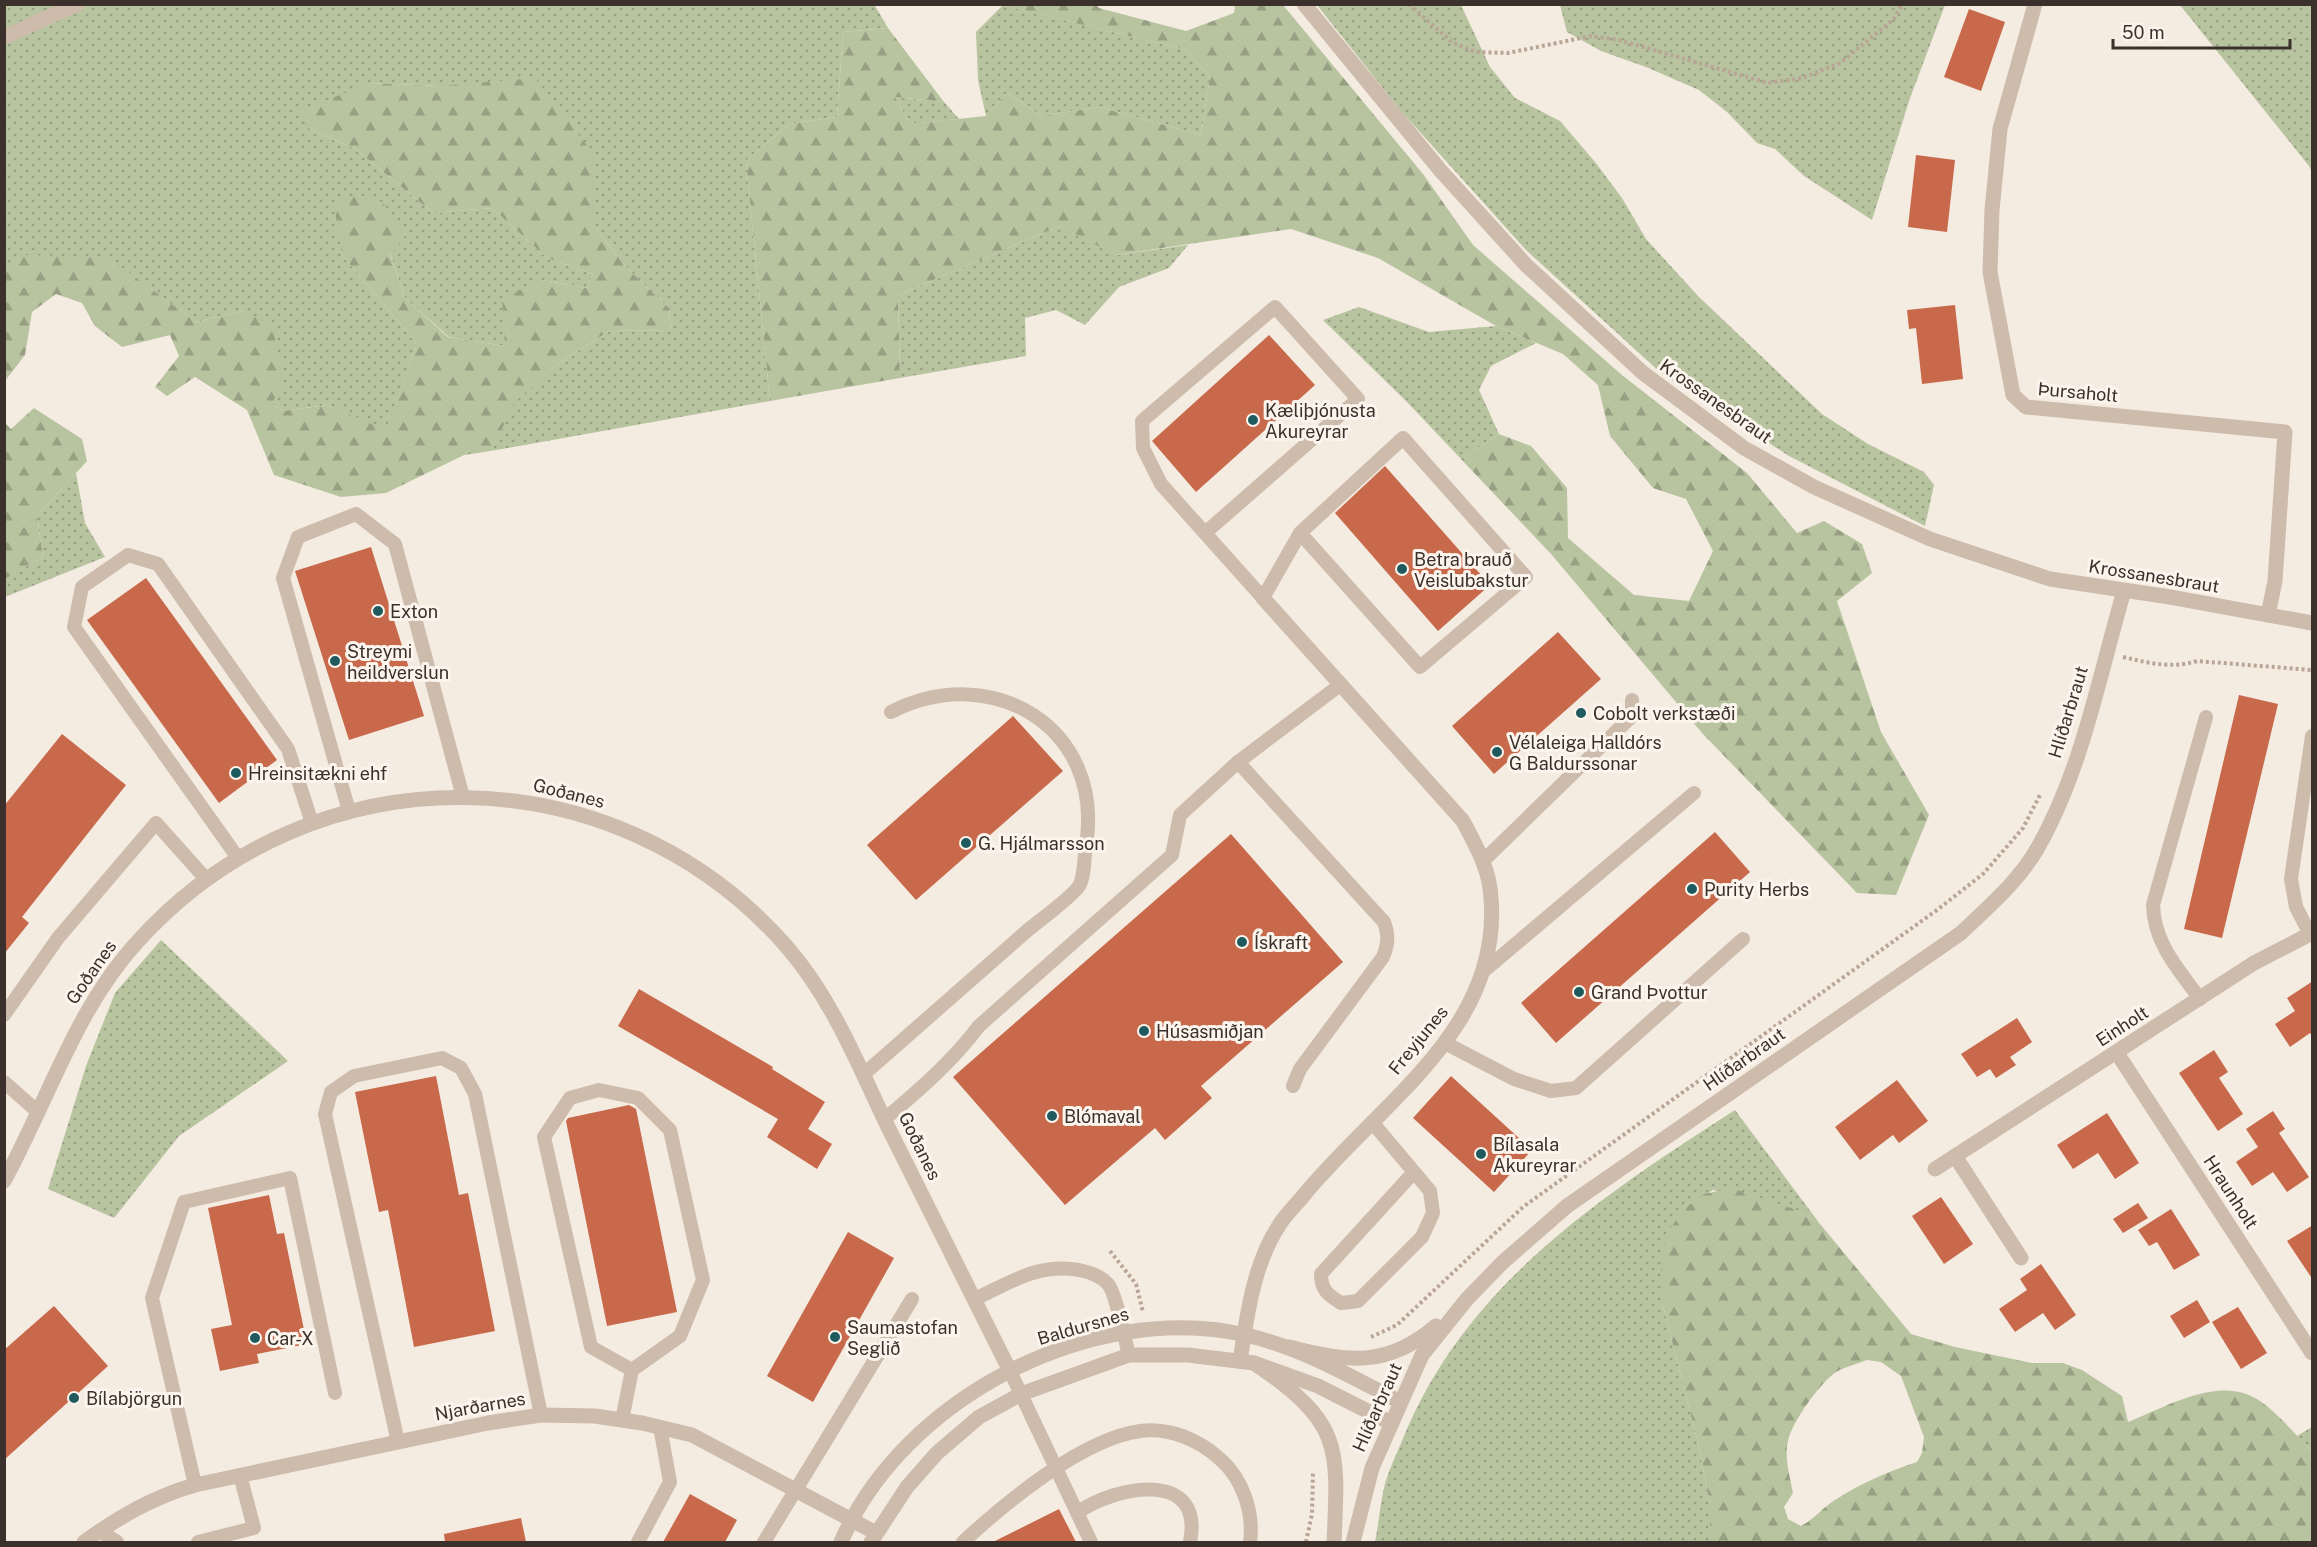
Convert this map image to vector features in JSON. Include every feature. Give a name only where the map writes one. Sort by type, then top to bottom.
[{"type":"street","points":[[4,37],[78,4]]},
{"type":"street","name":"Krossanesbraut","points":[[1304,4],[1440,170],[1526,265],[1643,373],[1744,448],[1814,487],[1953,549],[2050,579],[2313,623]]},
{"type":"street","name":"Þursaholt","points":[[2036,4],[2000,129],[1992,210],[1990,272],[2013,395],[2026,407],[2285,432],[2275,581],[2268,615]]},
{"type":"street","name":"Hlíðarbraut","points":[[1353,1542],[1372,1468],[1422,1355],[1467,1299],[1503,1263],[1568,1206],[1961,933],[2006,891],[2037,850],[2058,806],[2085,730],[2124,591]]},
{"type":"street","name":"Freyjunes","points":[[1247,1362],[1244,1334],[1259,1266],[1278,1227],[1318,1178],[1445,1042],[1471,1004],[1485,970],[1492,938],[1490,887],[1483,861],[1464,821],[1263,598]]},
{"type":"street","name":"Goðanes","points":[[4,1180],[74,1033],[114,970],[164,914],[206,879],[238,858],[312,823],[349,811],[397,801],[463,797],[516,800],[593,818],[657,845],[700,870],[740,900],[789,949],[834,1014],[1010,1371]]},
{"type":"street","name":"Einholt","points":[[1935,1169],[2254,963],[2311,934]]},
{"type":"street","name":"Hraunholt","points":[[2117,1053],[2313,1353]]},
{"type":"street","points":[[1955,1156],[2021,1258]]},
{"type":"street","points":[[1289,1347],[1335,1359],[1372,1359],[1391,1354],[1419,1340],[1467,1299]]},
{"type":"street","name":"Baldursnes","points":[[841,1542],[851,1519],[872,1485],[906,1446],[948,1409],[1010,1371],[1050,1353],[1122,1331],[1164,1327],[1244,1334],[1289,1347],[1400,1402]]},
{"type":"street","points":[[874,1538],[907,1487],[937,1453],[980,1417],[1021,1394],[1129,1355],[1188,1355],[1247,1362],[1318,1386],[1391,1423]]},
{"type":"street","points":[[1247,1362],[1304,1400],[1320,1418],[1328,1435],[1335,1460],[1334,1542]]},
{"type":"street","name":"Njarðarnes","points":[[84,1542],[115,1519],[162,1495],[195,1485],[398,1442],[541,1415],[595,1416],[660,1427],[692,1436],[851,1519],[874,1538]]},
{"type":"lane","points":[[1205,533],[1358,399],[1275,307],[1142,421],[1143,448],[1161,484],[1263,598],[1300,533],[1403,438],[1526,577],[1420,667],[1300,533]]},
{"type":"lane","points":[[349,811],[283,578],[298,537],[356,514],[395,544],[463,797]]},
{"type":"lane","points":[[238,858],[74,627],[82,587],[128,555],[159,564],[288,750],[312,823]]},
{"type":"lane","points":[[885,1119],[944,1068],[979,1026],[1172,855],[1180,815],[1238,762],[1340,685]]},
{"type":"lane","points":[[864,1074],[1080,885],[1088,835],[1087,798],[1075,762],[1053,731],[1023,709],[986,695],[966,692],[927,696],[891,712]]},
{"type":"lane","points":[[1483,861],[1632,717],[1632,700]]},
{"type":"lane","points":[[2200,999],[2167,954],[2158,936],[2153,920],[2153,904],[2206,717]]},
{"type":"lane","points":[[2311,934],[2296,907],[2291,879],[2313,736]]},
{"type":"lane","points":[[1238,762],[1384,922],[1387,931],[1387,948],[1383,957],[1300,1069],[1293,1086]]},
{"type":"lane","points":[[1485,970],[1694,793]]},
{"type":"lane","points":[[4,1015],[58,938],[156,823],[206,879]]},
{"type":"lane","points":[[1445,1042],[1514,1079],[1551,1091],[1576,1088],[1743,939]]},
{"type":"lane","points":[[398,1442],[325,1114],[331,1092],[354,1076],[442,1058],[461,1068],[475,1094],[541,1415]]},
{"type":"lane","points":[[4,1082],[38,1112]]},
{"type":"lane","points":[[622,1420],[632,1370],[680,1336],[703,1280],[670,1130],[638,1098],[598,1090],[570,1098],[544,1137],[591,1347],[632,1370]]},
{"type":"lane","points":[[1372,1122],[1430,1191],[1433,1213],[1422,1237],[1358,1301],[1341,1304],[1321,1286],[1321,1274],[1414,1172]]},
{"type":"lane","points":[[195,1485],[152,1298],[184,1202],[290,1178],[335,1393]]},
{"type":"lane","points":[[975,1299],[1030,1273],[1049,1267],[1086,1272],[1100,1277],[1109,1285],[1129,1355]]},
{"type":"lane","points":[[764,1542],[912,1299]]},
{"type":"lane","points":[[1010,1371],[1091,1542]]},
{"type":"lane","points":[[638,1542],[670,1482],[660,1427]]},
{"type":"lane","points":[[963,1542],[998,1510],[1056,1469],[1125,1434],[1142,1431],[1178,1434],[1211,1451],[1236,1478],[1250,1514],[1250,1542]]},
{"type":"lane","points":[[198,1542],[254,1528],[240,1475]]},
{"type":"lane","points":[[1077,1512],[1096,1500],[1119,1492],[1137,1489],[1172,1494],[1180,1498],[1190,1511],[1190,1542]]},
{"type":"lane","points":[[100,1531],[117,1542]]},
{"type":"path","points":[[1409,4],[1453,43],[1476,52],[1508,53],[1591,36],[1619,40],[1768,83],[1803,78],[1840,63],[1894,19],[1902,4]]},
{"type":"path","points":[[2106,653],[2157,665],[2180,666],[2197,661],[2313,670]]},
{"type":"path","points":[[1371,1343],[1371,1336],[1397,1325],[1523,1207],[1937,910],[1983,873],[2023,828],[2044,786]]},
{"type":"path","points":[[1110,1251],[1136,1284],[1143,1312]]},
{"type":"path","points":[[1306,1542],[1312,1514],[1313,1464]]},
{"type":"green space","points":[[874,4],[888,28],[843,32],[837,117],[789,124],[746,161],[770,401],[491,451],[514,402],[559,363],[611,330],[671,331],[669,308],[629,270],[595,228],[595,156],[439,86],[370,83],[310,130],[354,148],[433,213],[492,208],[547,258],[593,274],[587,288],[541,280],[505,346],[449,337],[405,298],[390,253],[342,255],[417,344],[386,431],[327,405],[283,411],[272,404],[243,311],[196,322],[107,257],[5,271],[5,5]]},
{"type":"green space","points":[[1560,4],[1945,5],[1909,101],[1872,220],[1804,176],[1775,149],[1757,143],[1727,112],[1699,90],[1601,51],[1567,32]]},
{"type":"green space","points":[[1002,5],[1096,5],[1099,8],[1186,31],[1234,13],[1235,5],[1283,5],[1423,174],[1473,245],[1622,375],[1747,473],[1797,533],[1824,521],[1862,544],[1872,573],[1837,601],[1881,732],[1929,815],[1896,895],[1857,893],[1703,734],[1551,554],[1461,459],[1499,434],[1531,446],[1567,488],[1568,538],[1634,595],[1689,601],[1713,551],[1686,499],[1653,488],[1610,436],[1598,385],[1563,354],[1496,326],[1378,258],[1291,229],[1115,255],[1060,226],[898,295],[900,378],[770,401],[746,161],[789,124],[837,117],[843,32],[888,28],[944,102],[895,97],[910,124],[986,116],[1007,93],[1042,116],[1099,107],[1201,135],[1210,77],[1186,50]]},
{"type":"green space","points":[[1003,5],[1186,50],[1210,77],[1201,135],[1099,107],[1042,116],[1007,93],[986,116],[978,80],[976,32]]},
{"type":"green space","points":[[1317,5],[1461,5],[1490,67],[1515,98],[1560,121],[1622,198],[1646,239],[1698,296],[1822,414],[1868,444],[1924,472],[1934,485],[1925,526],[1789,456],[1661,373],[1527,251],[1401,111]]},
{"type":"green space","points":[[2180,5],[2312,5],[2312,172],[2309,166]]},
{"type":"green space","points":[[535,78],[595,156],[595,228],[629,270],[669,308],[671,331],[611,330],[559,363],[515,402],[491,451],[464,455],[386,493],[341,497],[274,475],[247,410],[195,377],[167,396],[155,387],[179,356],[170,335],[122,347],[95,326],[82,303],[56,294],[32,312],[25,355],[5,381],[5,271],[20,255],[108,257],[196,322],[243,311],[272,326],[284,378],[272,404],[283,411],[327,405],[386,430],[417,344],[342,255],[334,205],[357,194],[382,202],[406,235],[390,254],[405,298],[448,337],[505,346],[502,299],[541,280],[587,288],[593,274],[547,258],[492,208],[433,213],[354,148],[310,130],[297,112],[370,83],[439,86]]},
{"type":"green space","points":[[895,97],[944,102],[959,119],[910,124]]},
{"type":"green space","points":[[1060,226],[1116,255],[1188,245],[1169,268],[1119,287],[1085,325],[1056,310],[1025,318],[1026,356],[900,378],[898,295]]},
{"type":"green space","points":[[1359,307],[1429,332],[1496,326],[1536,343],[1491,366],[1479,390],[1499,434],[1461,459],[1407,402],[1323,320]]},
{"type":"green space","points":[[34,408],[82,439],[87,461],[37,516],[43,557],[5,579],[5,423],[11,429]]},
{"type":"green space","points":[[76,473],[85,523],[105,557],[5,597],[4,579],[43,557],[37,516]]},
{"type":"green space","points":[[161,940],[288,1061],[179,1136],[114,1218],[48,1189],[86,1066],[115,993]]},
{"type":"green space","points":[[1735,1110],[1820,1224],[1794,1209],[1713,1190],[1689,1205],[1663,1306],[1699,1447],[1710,1504],[1710,1542],[1375,1542],[1383,1491],[1402,1441],[1429,1386],[1461,1336],[1499,1291],[1541,1250],[1587,1212]]},
{"type":"green space","points":[[1731,1188],[1794,1209],[1820,1224],[1911,1334],[1955,1347],[2032,1363],[2063,1363],[2082,1370],[2122,1396],[2128,1422],[2174,1402],[2207,1392],[2224,1390],[2240,1392],[2255,1398],[2277,1415],[2312,1451],[2312,1542],[1710,1542],[1710,1504],[1699,1447],[1663,1306],[1661,1272],[1666,1233],[1689,1205],[1704,1194]],"holes":[[[1867,1360],[1881,1362],[1901,1376],[1924,1437],[1922,1453],[1917,1462],[1855,1488],[1830,1503],[1801,1526],[1788,1519],[1784,1507],[1793,1493],[1787,1447],[1801,1414],[1822,1385],[1836,1372]]]},
{"type":"green space","points":[[2312,1427],[2312,1451],[2297,1436]]},
{"type":"building","points":[[1969,9],[2005,22],[1981,91],[1944,77]]},
{"type":"building","points":[[1916,155],[1955,160],[1947,232],[1908,227]]},
{"type":"building","points":[[1955,305],[1963,379],[1922,384],[1916,328],[1909,329],[1907,310]]},
{"type":"building","points":[[1269,335],[1315,385],[1196,492],[1152,441]]},
{"type":"building","points":[[1385,466],[1490,585],[1438,631],[1335,513]]},
{"type":"building","points":[[371,547],[424,716],[349,740],[295,571]]},
{"type":"building","points":[[146,578],[277,760],[219,803],[87,620]]},
{"type":"building","points":[[1558,632],[1601,679],[1494,774],[1452,726]]},
{"type":"building","points":[[2239,695],[2278,704],[2222,938],[2184,929]]},
{"type":"building","points":[[1013,716],[1063,771],[916,900],[867,845]]},
{"type":"building","points":[[62,734],[126,785],[22,917],[29,923],[4,954],[4,806]]},
{"type":"building","points":[[1715,832],[1750,872],[1556,1043],[1521,1003]]},
{"type":"building","points":[[1231,834],[1343,962],[1201,1086],[1212,1098],[1165,1140],[1155,1128],[1065,1205],[953,1077]]},
{"type":"building","points":[[2313,981],[2313,1037],[2310,1033],[2290,1047],[2275,1024],[2295,1011],[2287,998]]},
{"type":"building","points":[[639,989],[773,1067],[772,1069],[825,1102],[808,1129],[832,1144],[817,1169],[767,1137],[778,1119],[618,1026]]},
{"type":"building","points":[[2017,1018],[2032,1042],[2010,1057],[2016,1065],[1996,1078],[1990,1069],[1977,1077],[1961,1054]]},
{"type":"building","points":[[2214,1050],[2228,1072],[2219,1078],[2243,1114],[2218,1131],[2179,1073]]},
{"type":"building","points":[[436,1076],[459,1195],[468,1193],[495,1331],[414,1347],[388,1210],[379,1212],[355,1092]]},
{"type":"building","points":[[1451,1076],[1532,1150],[1494,1192],[1413,1118]]},
{"type":"building","points":[[1897,1080],[1928,1121],[1899,1143],[1893,1135],[1860,1160],[1835,1127]]},
{"type":"building","points":[[629,1105],[636,1109],[677,1312],[607,1326],[566,1121],[568,1118]]},
{"type":"building","points":[[2273,1111],[2285,1129],[2279,1133],[2309,1177],[2287,1192],[2273,1172],[2252,1186],[2236,1162],[2258,1147],[2246,1129]]},
{"type":"building","points":[[2107,1113],[2139,1163],[2115,1179],[2098,1153],[2073,1169],[2057,1145]]},
{"type":"building","points":[[269,1195],[277,1234],[284,1233],[307,1344],[257,1354],[259,1363],[220,1371],[211,1329],[232,1325],[208,1208]]},
{"type":"building","points":[[1941,1197],[1973,1244],[1944,1264],[1912,1216]]},
{"type":"building","points":[[2138,1203],[2148,1218],[2123,1233],[2113,1219]]},
{"type":"building","points":[[2171,1209],[2200,1255],[2174,1270],[2157,1242],[2149,1246],[2138,1230]]},
{"type":"building","points":[[2313,1225],[2313,1280],[2287,1241]]},
{"type":"building","points":[[848,1232],[894,1258],[813,1402],[767,1376]]},
{"type":"building","points":[[2041,1264],[2076,1315],[2055,1330],[2043,1313],[2015,1332],[1999,1309],[2027,1290],[2020,1279]]},
{"type":"building","points":[[2197,1300],[2210,1322],[2184,1338],[2170,1316]]},
{"type":"building","points":[[54,1306],[108,1366],[4,1460],[4,1350]]},
{"type":"building","points":[[2238,1307],[2267,1353],[2241,1369],[2212,1322]]},
{"type":"building","points":[[690,1494],[737,1520],[725,1542],[663,1542]]},
{"type":"building","points":[[1059,1509],[1076,1542],[993,1542]]},
{"type":"building","points":[[521,1518],[526,1542],[445,1542],[444,1534]]},
{"type":"place","name":"Kæliþjónusta Akureyrar","points":[[1253,420]]},
{"type":"place","name":"Betra brauð Veislubakstur","points":[[1402,569]]},
{"type":"place","name":"Exton","points":[[378,611]]},
{"type":"place","name":"Streymi heildverslun","points":[[335,661]]},
{"type":"place","name":"Cobolt verkstæði","points":[[1581,713]]},
{"type":"place","name":"Vélaleiga Halldórs G Baldurssonar","points":[[1497,752]]},
{"type":"place","name":"Hreinsitækni ehf","points":[[236,773]]},
{"type":"place","name":"G. Hjálmarsson","points":[[966,843]]},
{"type":"place","name":"Purity Herbs","points":[[1692,889]]},
{"type":"place","name":"Ískraft","points":[[1242,942]]},
{"type":"place","name":"Grand Þvottur","points":[[1579,992]]},
{"type":"place","name":"Húsasmiðjan","points":[[1144,1031]]},
{"type":"place","name":"Blómaval","points":[[1052,1116]]},
{"type":"place","name":"Bílasala Akureyrar","points":[[1481,1154]]},
{"type":"place","name":"Saumastofan Seglið","points":[[835,1337]]},
{"type":"place","name":"Car-X","points":[[255,1338]]},
{"type":"place","name":"Bílabjörgun","points":[[74,1398]]}]
